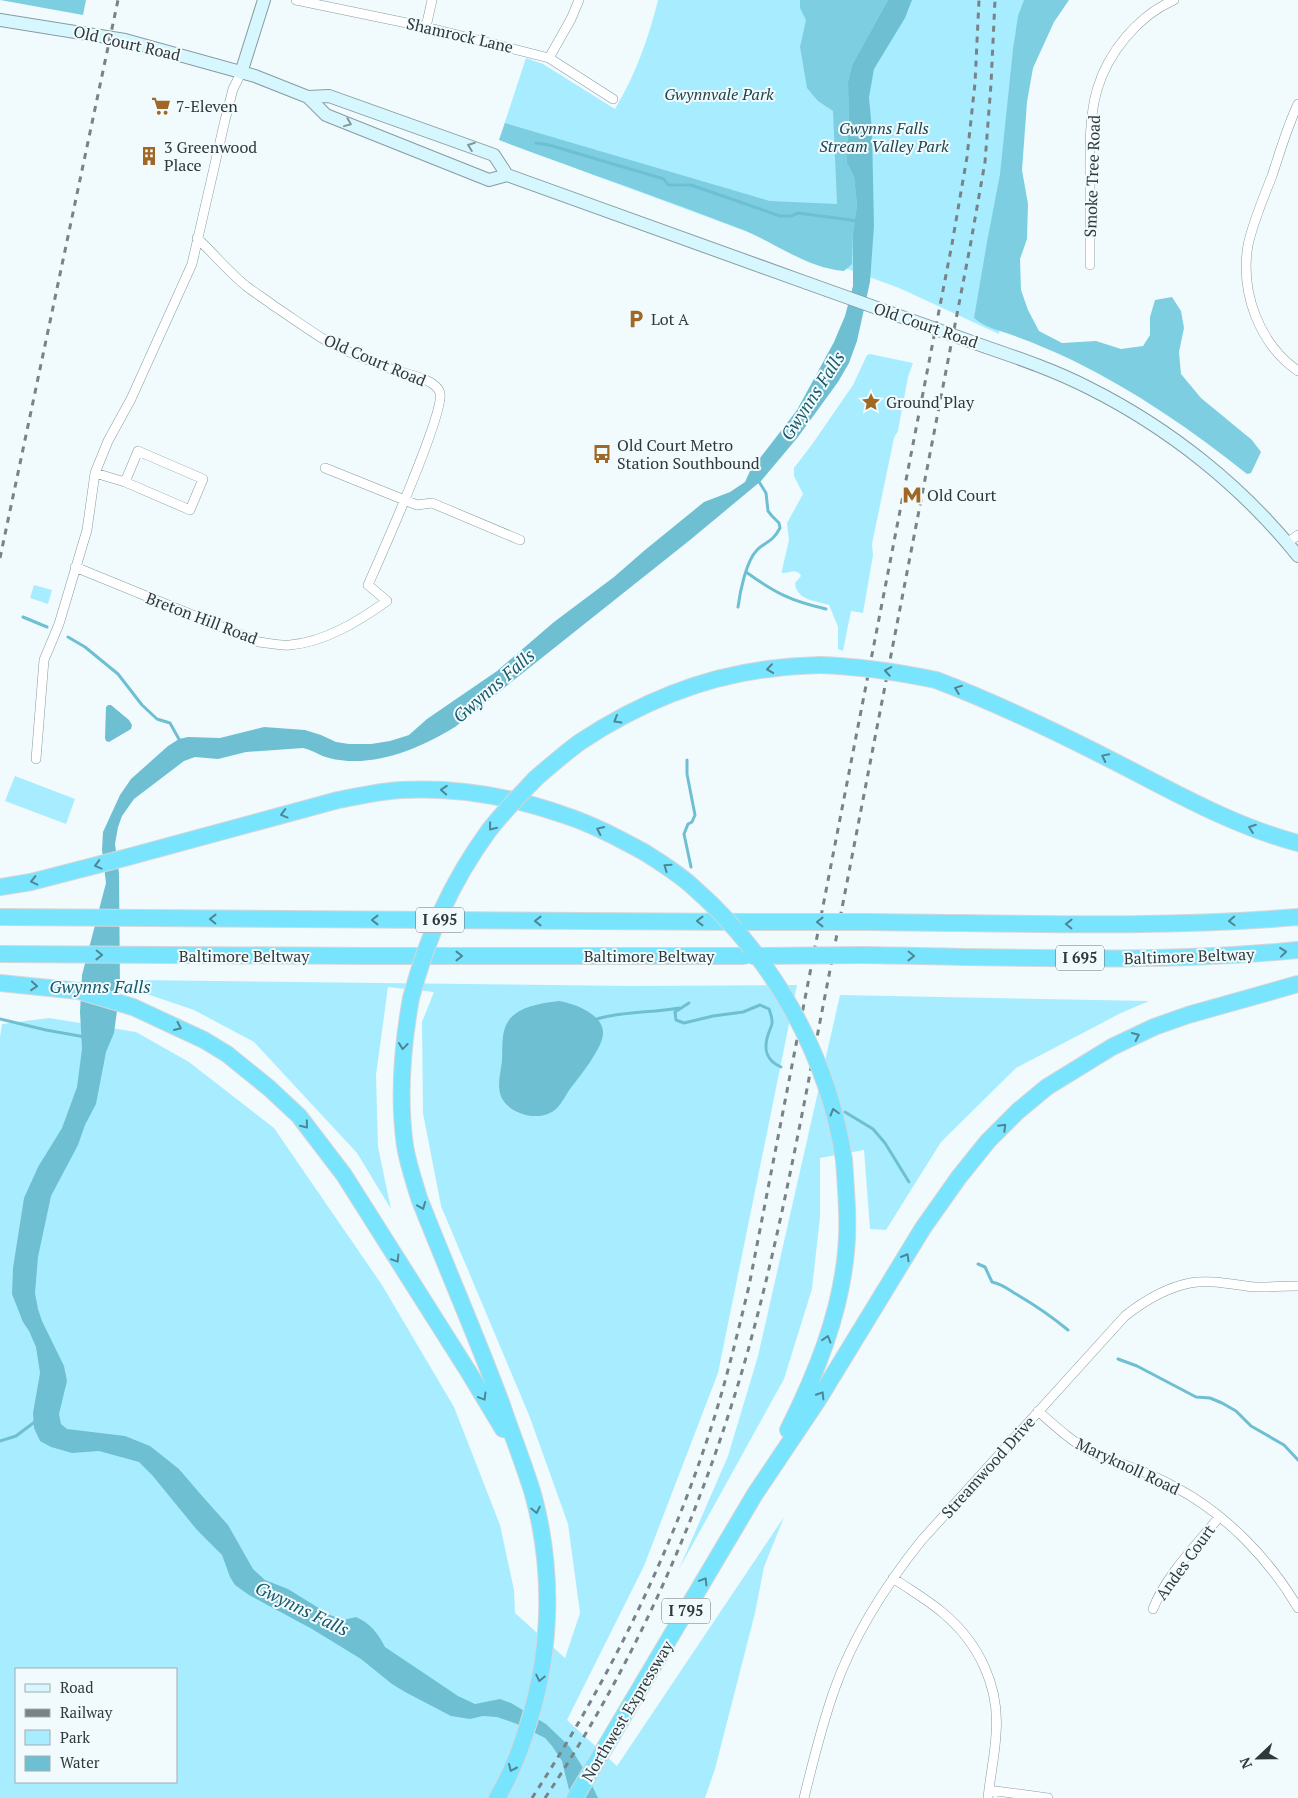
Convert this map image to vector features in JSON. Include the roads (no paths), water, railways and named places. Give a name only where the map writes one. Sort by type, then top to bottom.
[{"type":"highway","points":[[497,1798],[522,1746],[536,1700],[544,1664],[547,1630],[547,1584],[542,1537],[533,1495],[523,1464],[485,1358],[425,1213],[412,1174],[405,1147],[401,1097],[401,1064],[411,998],[423,956],[439,915],[458,878],[490,829],[536,778],[578,743],[631,712],[669,695],[709,681],[777,668],[819,665],[883,670],[936,680],[1034,721],[1229,820],[1298,843]]},
{"type":"highway","points":[[0,887],[31,882],[128,858],[338,800],[402,790],[443,790],[481,794],[530,804],[565,815],[644,852],[692,886],[712,904],[756,954],[778,984],[798,1021],[823,1079],[840,1131],[844,1160],[847,1208],[846,1251],[840,1293],[826,1342],[806,1395],[755,1494]]},
{"type":"highway","name":"Baltimore Beltway","points":[[0,917],[1104,924],[1243,921],[1298,917]]},
{"type":"highway","name":"Baltimore Beltway","points":[[0,954],[131,956],[862,955],[1156,957],[1254,954],[1298,950]]},
{"type":"highway","points":[[0,983],[68,990],[107,998],[133,1007],[185,1030],[227,1054],[269,1088],[298,1116],[344,1175],[468,1371],[523,1464]]},
{"type":"highway","points":[[755,1494],[818,1400],[938,1205],[988,1141],[1018,1111],[1047,1087],[1072,1071],[1112,1047],[1154,1027],[1188,1015],[1298,984]]},
{"type":"highway","name":"Northwest Expressway","points":[[574,1798],[755,1494]]},
{"type":"main road","points":[[241,72],[264,0]]},
{"type":"main road","name":"Old Court Road","points":[[0,20],[125,40],[241,72],[308,97],[326,114],[489,180],[507,175],[1031,363],[1080,384],[1143,419],[1188,449],[1220,475],[1255,508],[1298,556]]},
{"type":"main road","name":"Old Court Road","points":[[308,97],[329,96],[494,154],[507,175]]},
{"type":"street","name":"Shamrock Lane","points":[[296,0],[426,27],[549,58],[613,99]]},
{"type":"street","points":[[426,27],[432,0]]},
{"type":"street","points":[[549,58],[571,19],[579,0]]},
{"type":"street","name":"Smoke Tree Road","points":[[1090,265],[1090,140],[1097,89],[1108,64],[1120,44],[1152,13],[1174,0]]},
{"type":"street","points":[[36,759],[44,660],[59,624],[87,530],[96,473],[108,441],[192,264],[225,120],[233,89],[241,72]]},
{"type":"street","points":[[1298,104],[1252,229],[1246,260],[1246,278],[1260,327],[1281,357],[1298,371]]},
{"type":"street","name":"Old Court Road","points":[[198,238],[246,286],[320,337],[367,360],[430,382],[437,388],[440,394],[440,401],[434,422],[404,500]]},
{"type":"street","points":[[96,473],[125,482],[190,510],[203,479],[138,451],[125,482]]},
{"type":"street","points":[[325,468],[416,505],[432,503],[520,540]]},
{"type":"street","name":"Breton Hill Road","points":[[75,567],[259,642],[288,645],[303,643],[316,640],[365,618],[387,601],[368,585],[404,500]]},
{"type":"street","points":[[1287,543],[1298,534]]},
{"type":"street","name":"Streamwood Drive","points":[[804,1798],[824,1723],[836,1687],[853,1646],[870,1614],[893,1578],[921,1541],[1125,1316],[1142,1303],[1160,1293],[1191,1283],[1213,1282],[1256,1287],[1298,1286]]},
{"type":"street","name":"Maryknoll Road","points":[[1038,1411],[1067,1436],[1092,1453],[1136,1469],[1178,1488],[1219,1516],[1265,1562],[1298,1608]]},
{"type":"street","name":"Andes Court","points":[[1154,1609],[1158,1597],[1166,1584],[1219,1516]]},
{"type":"street","points":[[893,1578],[943,1613],[974,1646],[984,1664],[991,1681],[997,1718],[988,1794],[1048,1798]]},
{"type":"water","name":"Gwynns Falls","points":[[888,0],[912,0],[905,18],[874,69],[869,97],[872,131],[874,226],[870,282],[857,341],[849,363],[838,382],[798,437],[761,481],[455,727],[426,743],[395,755],[362,761],[345,761],[329,758],[303,748],[246,752],[218,759],[195,757],[184,761],[134,799],[122,816],[115,844],[119,873],[120,989],[114,1033],[106,1052],[96,1104],[85,1125],[78,1145],[51,1196],[38,1257],[35,1293],[38,1309],[64,1366],[67,1381],[59,1414],[61,1424],[67,1429],[125,1436],[150,1446],[179,1469],[228,1525],[253,1569],[265,1580],[288,1589],[330,1615],[343,1620],[356,1617],[361,1619],[373,1629],[385,1647],[458,1696],[475,1704],[500,1699],[511,1703],[546,1724],[570,1747],[585,1771],[598,1798],[571,1798],[562,1761],[545,1738],[517,1724],[497,1717],[483,1716],[470,1719],[451,1716],[405,1692],[361,1659],[312,1629],[249,1595],[235,1585],[222,1555],[197,1530],[139,1462],[99,1451],[72,1453],[51,1447],[40,1441],[34,1428],[33,1413],[40,1373],[36,1347],[23,1322],[12,1294],[13,1268],[24,1198],[38,1167],[62,1128],[77,1087],[82,1049],[80,1012],[82,975],[106,883],[102,850],[103,832],[120,795],[131,779],[168,746],[179,739],[188,737],[220,738],[264,727],[305,730],[336,742],[349,744],[371,744],[409,735],[427,719],[497,671],[554,622],[614,577],[704,502],[730,492],[745,482],[750,471],[797,410],[834,342],[845,316],[853,286],[853,233],[857,205],[854,177],[847,163],[846,150],[849,131],[848,82],[852,65]]},
{"type":"water","points":[[111,705],[129,720],[132,725],[131,729],[109,742],[105,738],[106,707]]},
{"type":"water","points":[[559,1001],[586,1010],[597,1019],[603,1031],[600,1045],[591,1061],[557,1108],[545,1115],[538,1116],[517,1112],[502,1099],[499,1088],[505,1029],[510,1018],[519,1011],[536,1005]]},
{"type":"waterway","points":[[536,143],[549,145],[664,179],[668,185],[691,185],[780,216],[791,216],[798,213],[858,221]]},
{"type":"waterway","points":[[738,607],[742,585],[753,555],[760,547],[772,539],[780,528],[779,523],[768,511],[766,493],[758,480]]},
{"type":"waterway","points":[[746,572],[766,586],[784,595],[803,603],[826,609]]},
{"type":"waterway","points":[[23,617],[47,627]]},
{"type":"waterway","points":[[68,637],[85,647],[118,674],[142,705],[157,719],[170,723],[180,741]]},
{"type":"waterway","points":[[687,760],[687,774],[695,815],[692,822],[688,824],[684,834],[691,867]]},
{"type":"waterway","points":[[689,1003],[675,1012],[676,1020],[684,1023],[713,1016],[743,1012],[760,1005],[769,1009],[772,1025],[766,1043],[767,1053],[772,1061],[781,1067]]},
{"type":"waterway","points":[[597,1019],[607,1016],[679,1008]]},
{"type":"waterway","points":[[0,1019],[85,1037]]},
{"type":"waterway","points":[[845,1112],[873,1129],[885,1143],[909,1182]]},
{"type":"waterway","points":[[978,1264],[985,1267],[992,1282],[1005,1287],[1030,1302],[1068,1330]]},
{"type":"waterway","points":[[1118,1359],[1137,1366],[1196,1397],[1210,1398],[1222,1403],[1236,1411],[1251,1426],[1284,1445],[1298,1460]]},
{"type":"waterway","points":[[0,1441],[16,1436],[36,1421]]},
{"type":"railway","points":[[0,558],[118,0]]},
{"type":"railway","points":[[532,1798],[584,1714],[651,1583],[688,1492],[712,1426],[749,1286],[952,244],[967,157],[975,83],[979,0]]},
{"type":"railway","points":[[545,1798],[607,1697],[660,1591],[684,1536],[725,1425],[743,1368],[761,1300],[778,1232],[799,1128],[970,247],[985,162],[995,0]]},
{"type":"place","name":"7-Eleven","points":[[161,106]]},
{"type":"place","name":"3 Greenwood Place","points":[[149,156]]},
{"type":"place","name":"Lot A","points":[[636,319]]},
{"type":"place","name":"Ground Play","points":[[871,402]]},
{"type":"place","name":"Old Court Metro Station Southbound","points":[[602,454]]},
{"type":"place","name":"Old Court","points":[[912,495]]},
{"type":"park label","name":"Gwynnvale Park","points":[[719,94]]},
{"type":"park label","name":"Gwynns Falls Stream Valley Park","points":[[884,137]]}]
